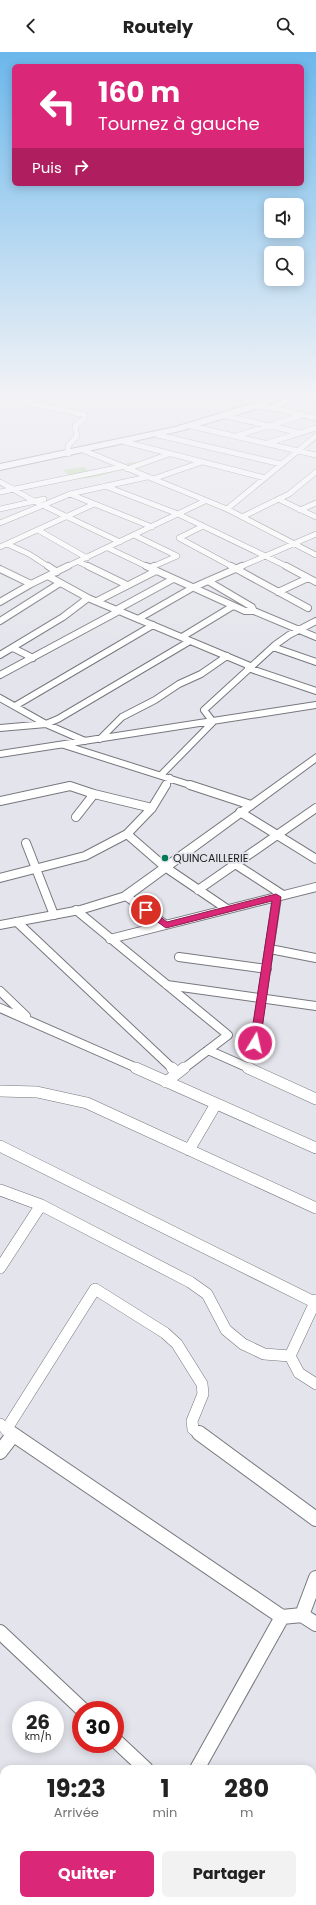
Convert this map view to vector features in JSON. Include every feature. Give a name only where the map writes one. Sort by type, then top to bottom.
[{"type":"street","points":[[2,483],[34,501],[120,542]]},
{"type":"street","points":[[0,492],[44,483]]},
{"type":"street","points":[[0,509],[120,483]]},
{"type":"street","points":[[164,483],[227,509],[316,555]]},
{"type":"street","points":[[227,509],[258,483]]},
{"type":"street","points":[[242,517],[292,492],[302,483]]},
{"type":"street","points":[[105,486],[178,514],[267,556],[316,582]]},
{"type":"street","points":[[0,523],[42,504],[70,494],[152,527]]},
{"type":"street","points":[[278,499],[316,517]]},
{"type":"street","points":[[1,601],[31,584],[205,501]]},
{"type":"street","points":[[300,510],[316,503]]},
{"type":"street","points":[[0,547],[94,504]]},
{"type":"street","points":[[204,526],[178,538],[308,608]]},
{"type":"street","points":[[38,530],[88,558]]},
{"type":"street","points":[[138,619],[192,588],[316,534]]},
{"type":"street","points":[[97,601],[177,556],[134,535]]},
{"type":"street","points":[[7,544],[29,554],[57,572]]},
{"type":"street","points":[[108,548],[233,606],[245,611],[254,611],[316,637]]},
{"type":"street","points":[[79,562],[127,585]]},
{"type":"street","points":[[0,569],[31,584]]},
{"type":"street","points":[[48,576],[88,598],[153,626],[182,637],[249,667],[316,691]]},
{"type":"street","points":[[278,592],[308,578]]},
{"type":"street","points":[[0,675],[173,579]]},
{"type":"street","points":[[208,581],[252,607],[254,611]]},
{"type":"street","points":[[0,621],[60,583]]},
{"type":"street","points":[[0,655],[63,617],[88,598]]},
{"type":"street","points":[[182,637],[233,606]]},
{"type":"street","points":[[213,722],[204,710],[249,667],[273,647],[287,636],[300,631],[316,621]]},
{"type":"street","points":[[15,706],[153,626]]},
{"type":"street","points":[[0,728],[46,724],[102,693],[132,673],[190,641]]},
{"type":"street","points":[[273,647],[316,662]]},
{"type":"street","points":[[13,648],[33,658]]},
{"type":"street","points":[[100,739],[128,713],[155,700],[179,684],[201,674],[226,656]]},
{"type":"street","points":[[0,698],[46,724],[85,741]]},
{"type":"street","points":[[0,705],[8,702]]},
{"type":"street","points":[[0,754],[316,705]]},
{"type":"street","points":[[161,776],[213,722]]},
{"type":"street","points":[[63,744],[134,769],[170,778],[251,805]]},
{"type":"street","points":[[0,925],[108,903],[126,896],[240,812],[315,760]]},
{"type":"street","points":[[0,878],[86,856],[127,834],[152,808],[170,778]]},
{"type":"street","points":[[0,801],[70,786],[94,794],[152,808]]},
{"type":"street","points":[[76,817],[94,794]]},
{"type":"street","points":[[198,890],[316,808]]},
{"type":"street","points":[[240,812],[316,859]]},
{"type":"street","points":[[127,834],[165,867],[227,909]]},
{"type":"street","points":[[26,843],[54,915]]},
{"type":"street","points":[[235,864],[280,896]]},
{"type":"street","points":[[110,939],[316,887]]},
{"type":"street","points":[[126,896],[166,925]]},
{"type":"street","points":[[255,1043],[280,896]]},
{"type":"street","points":[[76,910],[228,1035],[166,1082]]},
{"type":"street","points":[[17,922],[177,1073]]},
{"type":"street","points":[[270,949],[316,958]]},
{"type":"street","points":[[179,957],[267,969]]},
{"type":"street","points":[[166,985],[262,997],[316,1006]]},
{"type":"street","points":[[0,991],[31,1021]]},
{"type":"street","points":[[0,1008],[316,1148]]},
{"type":"street","points":[[208,1050],[316,1099]]},
{"type":"street","points":[[0,1091],[37,1092],[87,1104],[316,1208]]},
{"type":"street","points":[[189,1150],[216,1104]]},
{"type":"street","points":[[0,1146],[316,1302],[290,1356],[294,1368],[301,1376],[316,1384]]},
{"type":"street","points":[[0,1190],[41,1205],[190,1282],[207,1294],[226,1330],[243,1344],[264,1354],[290,1356]]},
{"type":"street","points":[[0,1268],[41,1205]]},
{"type":"street","points":[[0,1452],[6,1430],[95,1289],[165,1333],[177,1344],[202,1384],[203,1394],[192,1420],[193,1429],[316,1519]]},
{"type":"street","points":[[6,1430],[282,1617],[302,1615],[316,1624]]},
{"type":"street","points":[[302,1615],[316,1578]]},
{"type":"street","points":[[199,1765],[282,1617]]},
{"type":"street","points":[[0,1632],[73,1701]]},
{"type":"street","points":[[124,1748],[142,1765]]},
{"type":"place","name":"QUINCAILLERIE","points":[[165,858]]},
{"type":"route","points":[[146,910],[166,925],[276,897],[270,949],[255,1043]]}]
